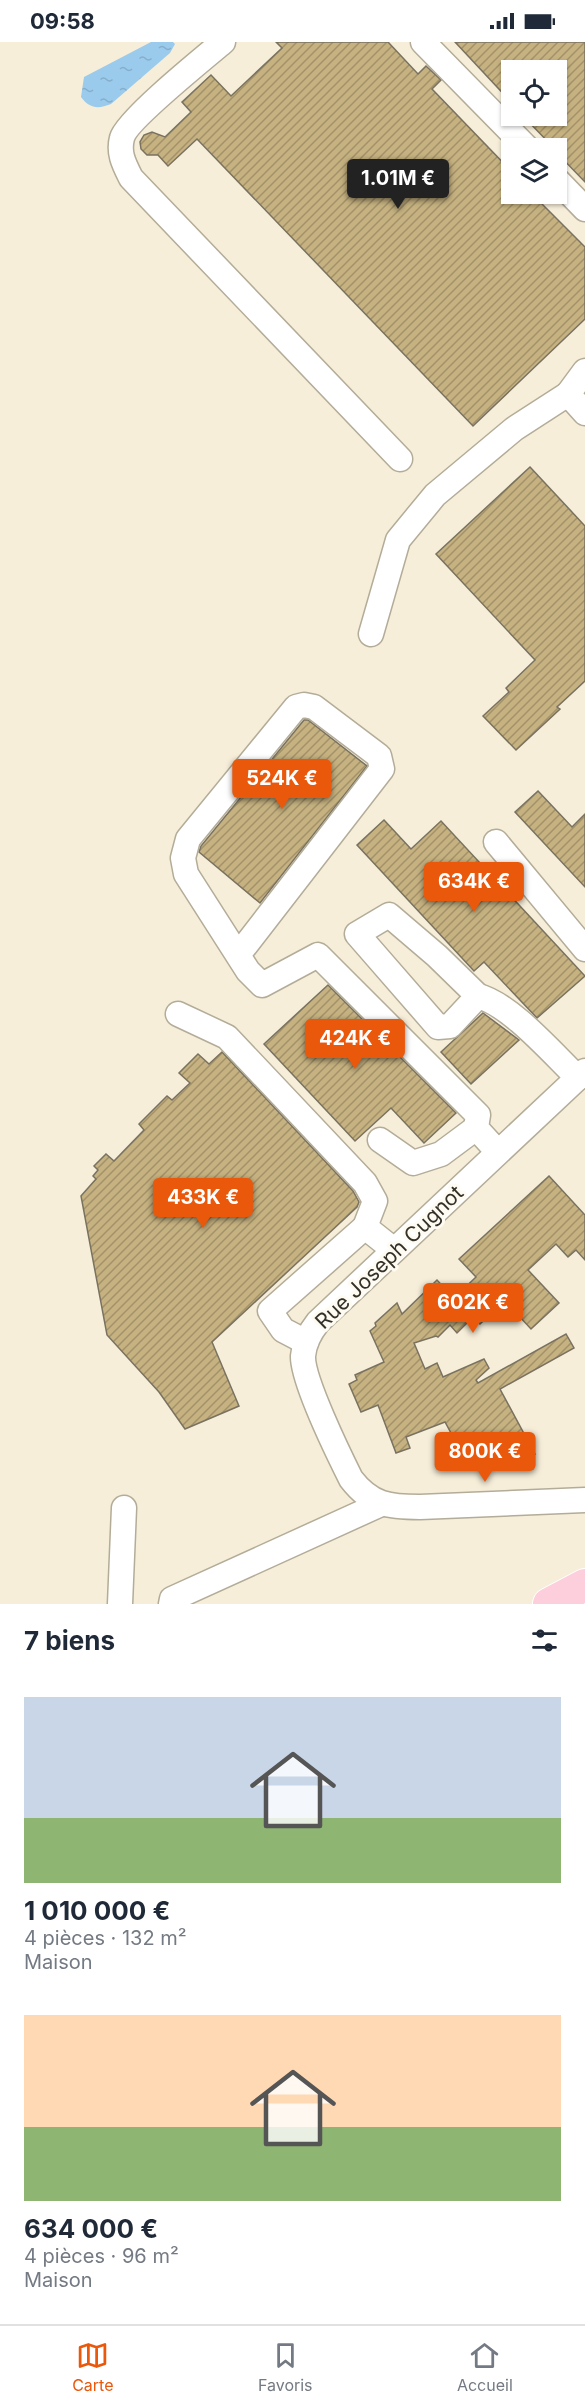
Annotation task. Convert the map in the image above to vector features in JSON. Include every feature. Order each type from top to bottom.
[{"type":"main road","points":[[549,1604],[585,1585]]},
{"type":"street","points":[[223,42],[139,115],[122,136],[120,155],[131,177],[400,459]]},
{"type":"street","points":[[423,42],[517,138]]},
{"type":"street","points":[[567,190],[585,209]]},
{"type":"street","points":[[371,634],[398,540],[435,495],[514,429],[568,394],[585,371]]},
{"type":"street","points":[[568,394],[585,413]]},
{"type":"street","points":[[238,955],[382,769],[379,756],[314,707],[303,705],[296,707],[185,845],[183,858],[186,874],[248,971],[262,985],[318,955],[478,1115],[476,1128],[441,1154],[413,1163],[380,1140]]},
{"type":"street","points":[[496,842],[585,949]]},
{"type":"street","points":[[478,996],[450,1026],[438,1027],[357,934],[389,915],[478,996],[491,999],[512,1015],[581,1075]]},
{"type":"street","points":[[178,1014],[227,1037],[365,1183],[375,1202],[365,1227],[270,1311],[282,1330],[306,1342]]},
{"type":"street","name":"Rue Joseph Cugnot","points":[[381,1504],[359,1490],[341,1459],[307,1378],[303,1356],[306,1342],[318,1322],[581,1075]]},
{"type":"street","points":[[476,1128],[498,1152]]},
{"type":"street","points":[[365,1227],[394,1250]]},
{"type":"street","points":[[171,1604],[172,1599],[381,1504],[412,1507],[585,1500]]},
{"type":"street","points":[[120,1604],[124,1508]]},
{"type":"water","points":[[151,42],[173,42],[175,44],[170,53],[111,104],[94,107],[81,97],[84,77]]},
{"type":"building","points":[[276,42],[388,42],[418,74],[426,66],[441,80],[432,89],[501,161],[501,204],[542,204],[585,247],[585,319],[473,426],[197,139],[168,166],[158,155],[147,155],[141,149],[140,142],[144,135],[152,132],[165,137],[191,112],[182,102],[211,75],[231,96],[282,48]]},
{"type":"building","points":[[455,42],[585,42],[585,182],[567,163],[567,138],[544,138],[533,126],[567,126],[567,60],[501,60],[501,91]]},
{"type":"building","points":[[530,467],[585,526],[585,681],[557,707],[560,709],[516,750],[483,716],[509,692],[506,688],[535,660],[436,554]]},
{"type":"building","points":[[304,720],[308,720],[367,766],[260,903],[199,852],[201,846]]},
{"type":"building","points":[[538,791],[572,827],[585,814],[585,887],[515,812]]},
{"type":"building","points":[[384,820],[411,849],[441,821],[585,976],[537,1018],[484,962],[474,971],[357,845]]},
{"type":"building","points":[[328,985],[456,1113],[424,1143],[391,1108],[355,1141],[264,1044]]},
{"type":"building","points":[[483,1013],[519,1040],[471,1084],[441,1052]]},
{"type":"building","points":[[222,1052],[353,1191],[359,1202],[357,1207],[212,1342],[239,1406],[185,1429],[159,1392],[107,1335],[81,1196],[96,1179],[93,1176],[98,1170],[94,1166],[106,1154],[114,1161],[144,1130],[139,1124],[167,1096],[172,1100],[190,1083],[179,1073],[198,1054],[209,1064]]},
{"type":"building","points":[[549,1176],[585,1215],[585,1260],[576,1250],[568,1257],[556,1244],[528,1270],[559,1303],[531,1329],[505,1301],[480,1324],[473,1317],[457,1333],[450,1325],[438,1337],[414,1343],[425,1369],[437,1363],[443,1377],[484,1359],[489,1368],[476,1380],[478,1383],[566,1334],[574,1348],[500,1389],[535,1454],[464,1457],[445,1422],[406,1437],[410,1448],[396,1453],[378,1405],[361,1412],[349,1384],[357,1380],[355,1375],[384,1362],[370,1331],[376,1326],[375,1323],[397,1303],[402,1314],[437,1280],[454,1298],[476,1277],[459,1259]]}]
